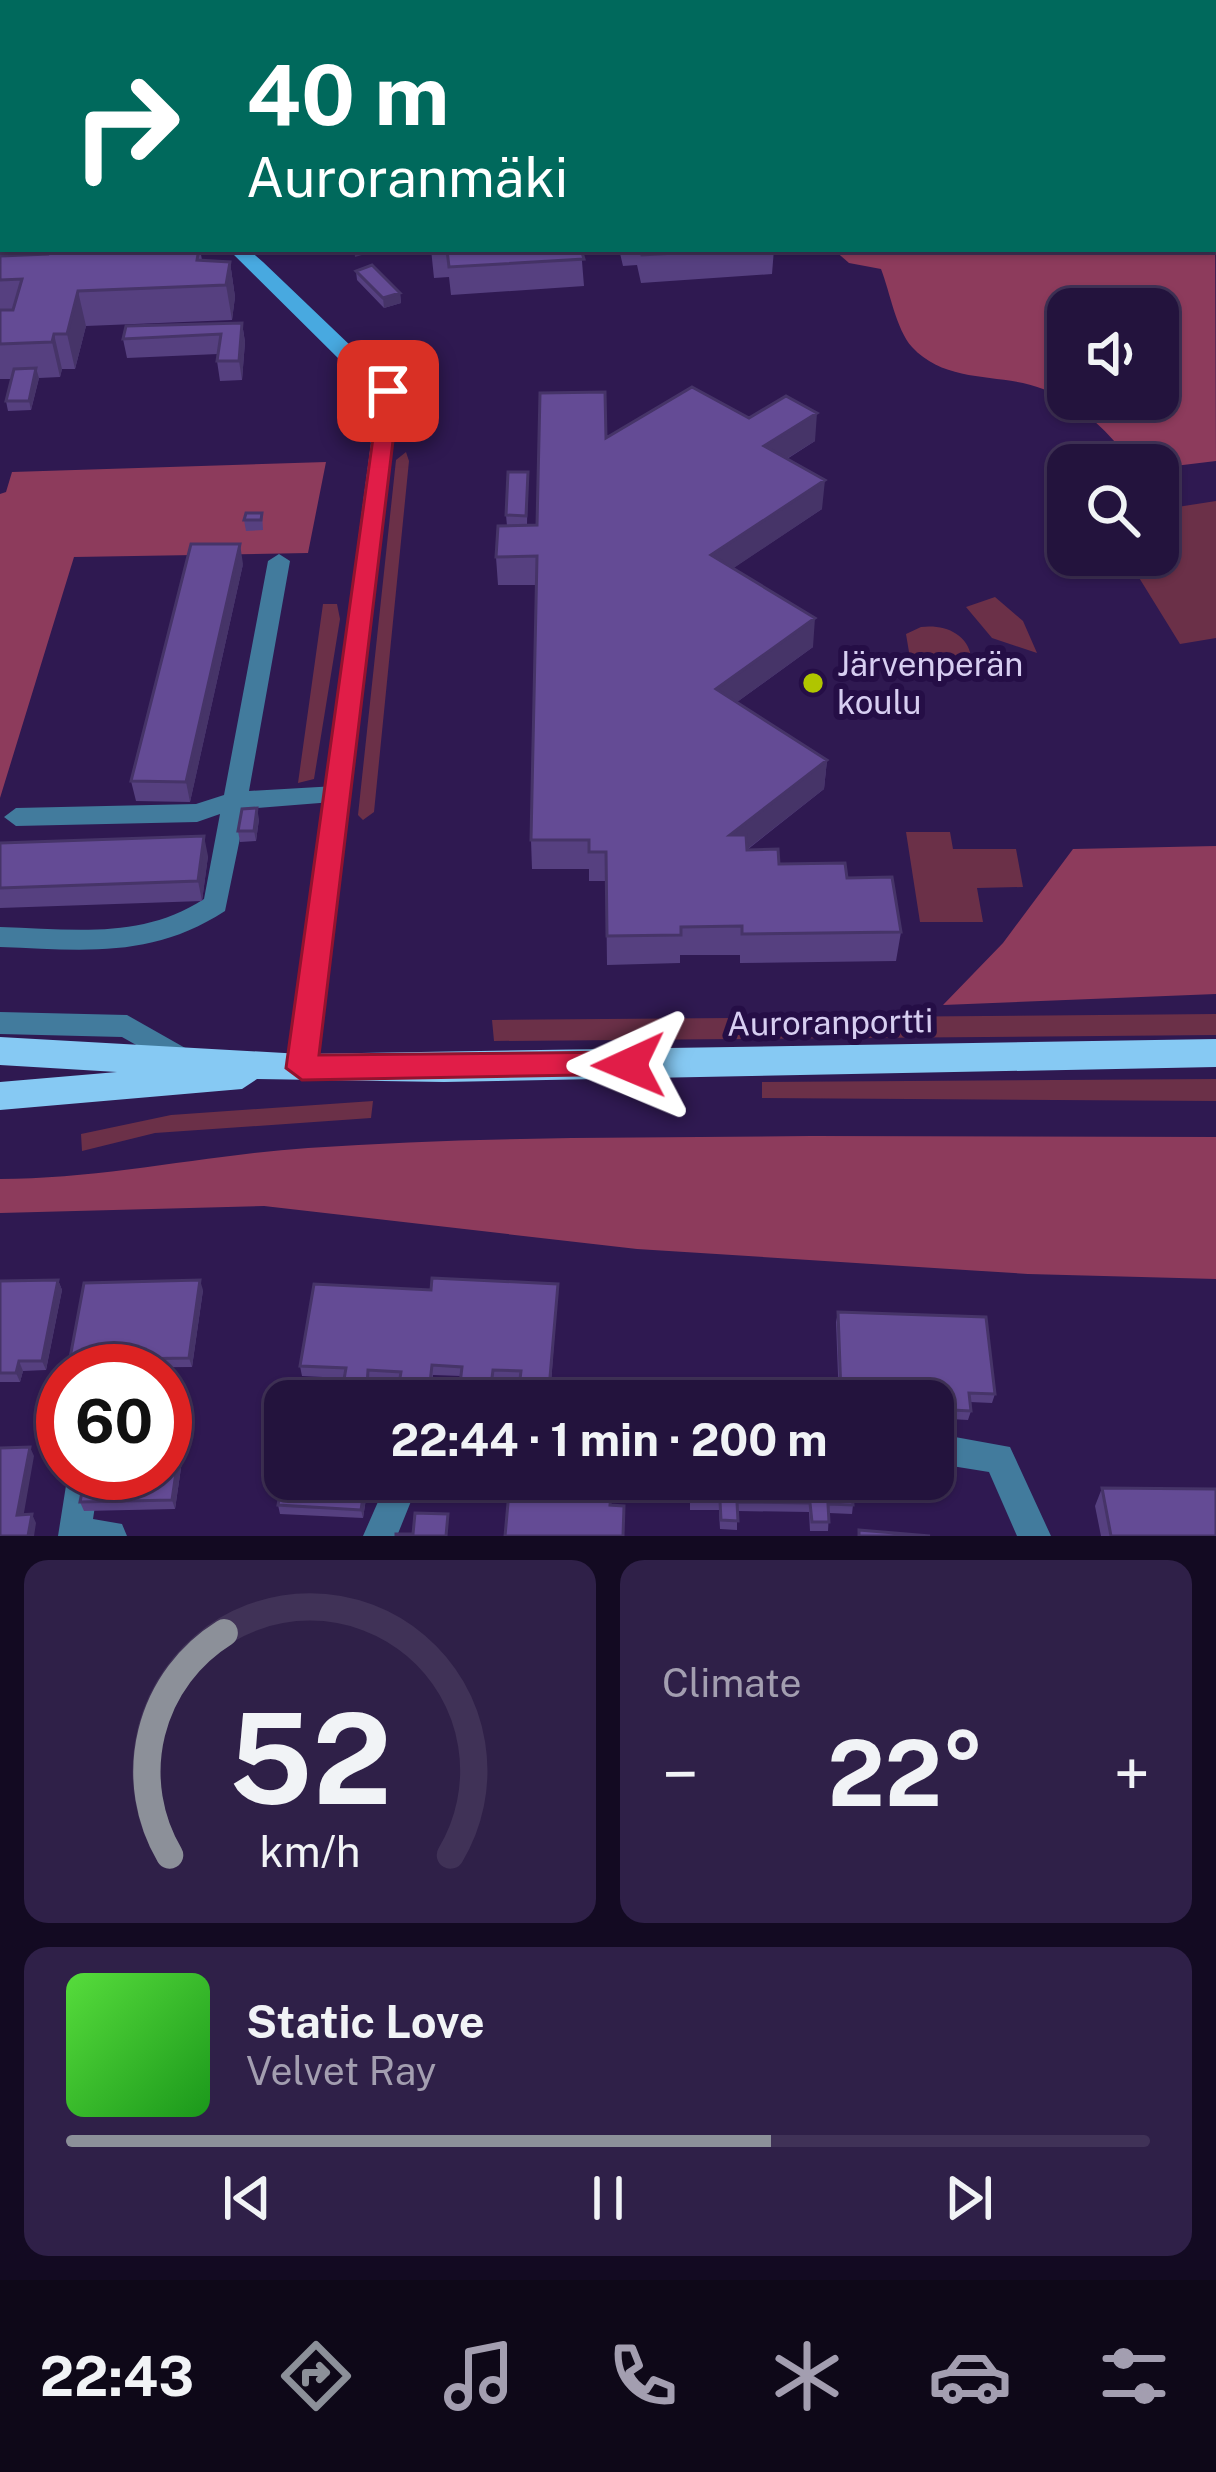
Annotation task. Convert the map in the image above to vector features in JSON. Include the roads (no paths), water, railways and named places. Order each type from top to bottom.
[{"type":"main road","points":[[241,252],[280,283],[347,352],[357,369],[388,391],[302,1068]]},
{"type":"main road","points":[[357,369],[353,398],[379,440]]},
{"type":"main road","name":"Auroranportti","points":[[0,1052],[177,1057],[302,1068],[1216,1053]]},
{"type":"main road","name":"Auroranportti","points":[[0,1096],[140,1088],[302,1068]]},
{"type":"lane","points":[[0,937],[150,939],[187,926],[216,904],[279,561]]},
{"type":"lane","points":[[16,817],[196,813],[233,801],[337,795]]},
{"type":"lane","points":[[0,1023],[127,1026],[177,1057]]},
{"type":"lane","points":[[954,1451],[999,1458],[1034,1536]]},
{"type":"lane","points":[[80,1500],[74,1534],[110,1536]]},
{"type":"lane","points":[[380,1536],[395,1500]]},
{"type":"place","name":"Järvenperän koulu","points":[[813,683]]}]
